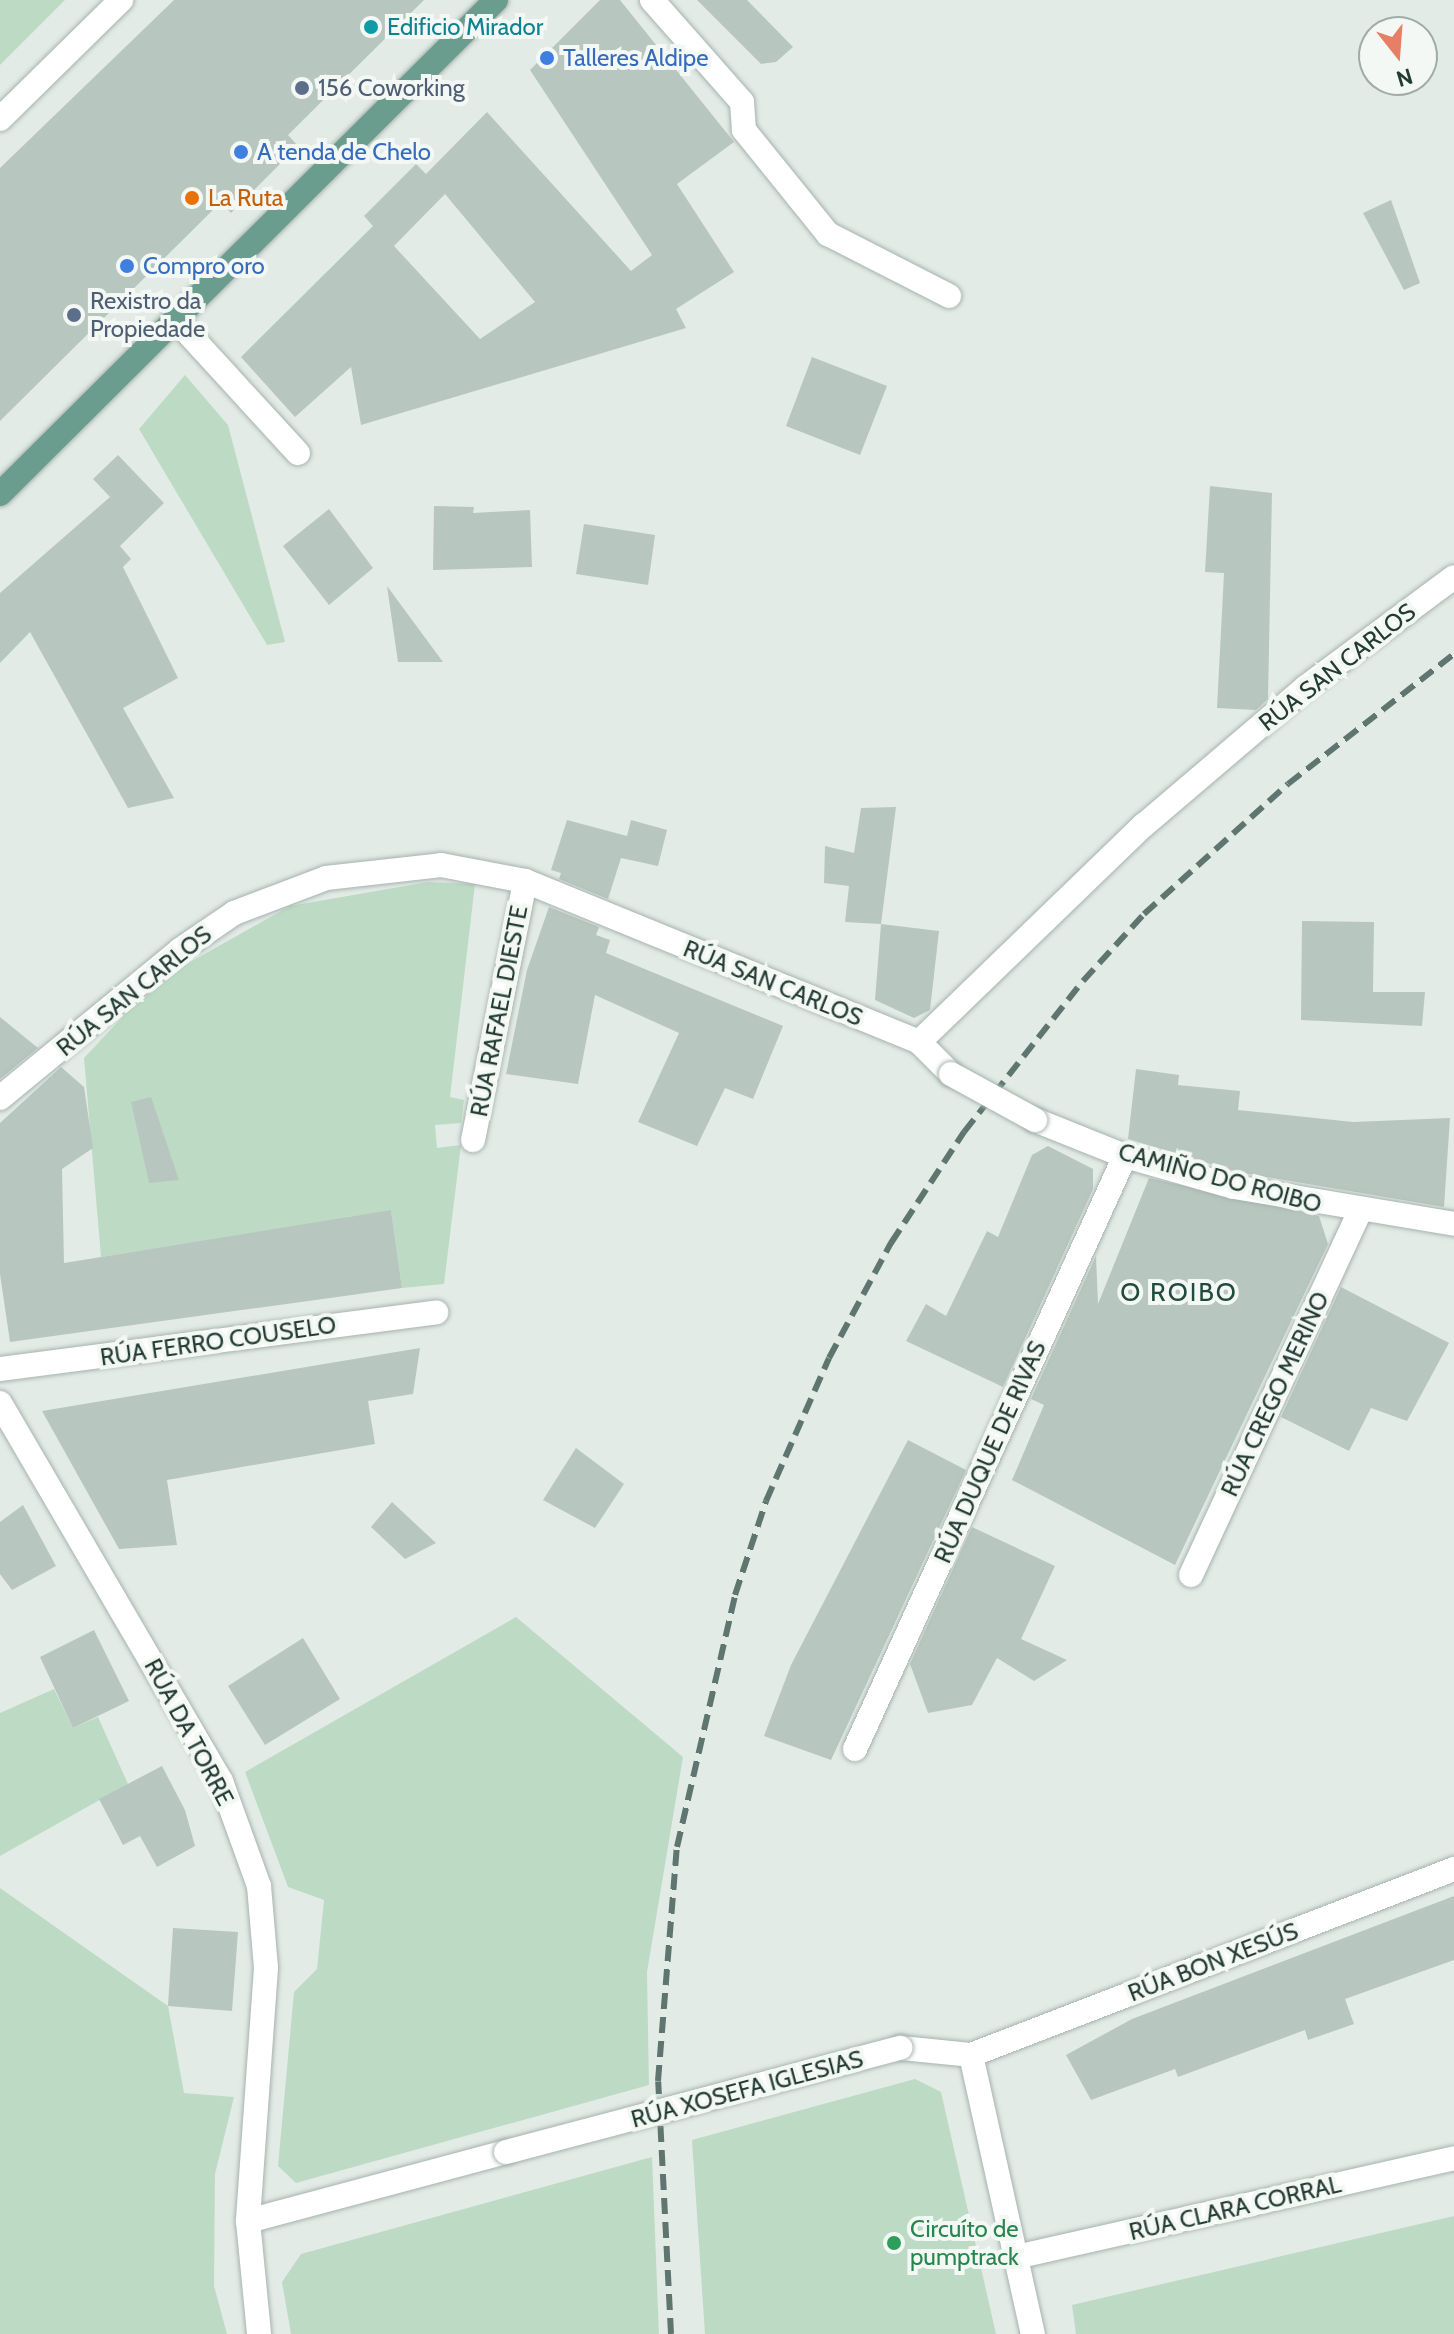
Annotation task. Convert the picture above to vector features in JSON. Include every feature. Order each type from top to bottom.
[{"type":"main road","points":[[0,494],[496,0]]},
{"type":"street","points":[[0,119],[121,0]]},
{"type":"street","points":[[652,0],[742,102],[744,130],[828,234],[949,296]]},
{"type":"street","points":[[175,319],[298,453]]},
{"type":"street","name":"RÚA SAN CARLOS","points":[[0,1098],[206,930],[277,894],[326,878],[403,866],[478,869],[525,881],[919,1042],[1144,825],[1306,687],[1454,577]]},
{"type":"street","name":"RÚA RAFAEL DIESTE","points":[[473,1140],[525,881]]},
{"type":"street","name":"CAMIÑO DO ROIBO","points":[[919,1042],[951,1074],[1035,1120],[1125,1156],[1359,1213],[1454,1224]]},
{"type":"street","name":"RÚA DUQUE DE RIVAS","points":[[855,1749],[1125,1156]]},
{"type":"street","name":"RÚA CREGO MERINO","points":[[1191,1575],[1359,1213]]},
{"type":"street","name":"RÚA FERRO COUSELO","points":[[0,1369],[436,1312]]},
{"type":"street","name":"RÚA DA TORRE","points":[[0,1403],[221,1781],[259,1886],[266,1968],[248,2221],[259,2334]]},
{"type":"street","name":"RÚA BON XESÚS","points":[[971,2055],[1454,1869]]},
{"type":"street","name":"RÚA XOSEFA IGLESIAS","points":[[248,2221],[901,2048],[971,2055]]},
{"type":"street","points":[[971,2055],[1033,2334]]},
{"type":"street","name":"RÚA CLARA CORRAL","points":[[1016,2257],[1454,2158]]},
{"type":"green space","points":[[0,0],[65,0],[0,65]]},
{"type":"green space","points":[[185,375],[228,425],[285,642],[267,645],[139,429]]},
{"type":"green space","points":[[428,882],[475,884],[450,1097],[464,1100],[461,1123],[435,1125],[437,1148],[461,1145],[444,1284],[402,1288],[391,1211],[347,1217],[358,1294],[312,1300],[302,1226],[101,1257],[84,1058],[128,1011],[185,965],[290,906]]},
{"type":"green space","points":[[516,1617],[683,1757],[647,1972],[649,2085],[296,2183],[278,2166],[294,1992],[317,1969],[324,1900],[288,1887],[245,1772]]},
{"type":"green space","points":[[54,1689],[73,1728],[98,1717],[128,1784],[0,1856],[0,1713]]},
{"type":"green space","points":[[0,1888],[168,2006],[184,2093],[234,2097],[215,2174],[214,2286],[227,2334],[0,2334]]},
{"type":"green space","points":[[915,2079],[941,2092],[996,2334],[705,2334],[692,2140]]},
{"type":"green space","points":[[652,2157],[659,2334],[291,2334],[282,2282],[301,2254]]},
{"type":"green space","points":[[1454,2216],[1454,2334],[1076,2334],[1072,2305]]},
{"type":"building","points":[[174,0],[424,0],[288,135],[298,146],[231,213],[221,202],[0,421],[0,168]]},
{"type":"building","points":[[600,0],[620,0],[734,142],[677,184],[734,272],[676,309],[686,328],[361,425],[351,367],[295,417],[241,357],[373,226],[364,216],[416,164],[426,174],[487,112],[631,271],[652,255],[530,70]],"holes":[[[445,194],[535,302],[480,339],[394,246]]]},
{"type":"building","points":[[697,0],[747,0],[793,47],[776,62],[761,64]]},
{"type":"building","points":[[1391,200],[1420,283],[1404,290],[1363,213]]},
{"type":"building","points":[[812,357],[887,386],[860,455],[786,426]]},
{"type":"building","points":[[118,455],[164,503],[120,546],[131,559],[123,567],[178,678],[123,708],[174,798],[128,808],[30,632],[0,663],[0,593],[110,497],[93,479]]},
{"type":"building","points":[[1210,486],[1272,493],[1268,699],[1256,710],[1217,708],[1224,573],[1205,572]]},
{"type":"building","points":[[434,506],[474,507],[473,513],[530,510],[532,567],[433,570]]},
{"type":"building","points":[[329,509],[373,568],[329,605],[283,546]]},
{"type":"building","points":[[584,524],[655,535],[648,585],[576,574]]},
{"type":"building","points":[[387,586],[443,662],[398,662]]},
{"type":"building","points":[[896,807],[881,924],[845,922],[849,886],[824,883],[825,846],[854,853],[861,808]]},
{"type":"building","points":[[567,820],[627,836],[631,820],[667,830],[658,866],[621,858],[608,899],[559,879],[561,873],[551,870]]},
{"type":"building","points":[[549,907],[599,927],[596,935],[610,940],[606,953],[783,1026],[753,1099],[725,1088],[697,1146],[638,1122],[679,1033],[595,995],[578,1084],[506,1074],[527,970]]},
{"type":"building","points":[[1302,921],[1374,922],[1373,992],[1425,992],[1422,1026],[1301,1020]]},
{"type":"building","points":[[881,924],[939,931],[930,1010],[914,1018],[875,1000]]},
{"type":"building","points":[[0,1017],[38,1048],[0,1079]]},
{"type":"building","points":[[61,1067],[84,1087],[93,1148],[62,1169],[64,1263],[391,1210],[402,1288],[10,1342],[0,1274],[0,1123]]},
{"type":"building","points":[[1136,1069],[1179,1075],[1178,1085],[1240,1091],[1238,1110],[1353,1122],[1450,1118],[1444,1207],[1237,1172],[1128,1139]]},
{"type":"building","points":[[151,1097],[179,1180],[149,1183],[131,1102]]},
{"type":"building","points":[[1048,1146],[1093,1169],[1093,1189],[1003,1387],[906,1341],[926,1304],[946,1316],[987,1231],[998,1237],[1032,1155]]},
{"type":"building","points":[[1149,1178],[1319,1216],[1328,1244],[1175,1565],[1012,1480],[1044,1405],[1031,1399],[1096,1256],[1098,1304]]},
{"type":"building","points":[[1341,1287],[1449,1343],[1407,1421],[1371,1408],[1349,1451],[1281,1417]]},
{"type":"building","points":[[420,1348],[413,1394],[368,1401],[375,1444],[167,1480],[177,1545],[119,1549],[42,1411]]},
{"type":"building","points":[[908,1440],[966,1470],[831,1760],[764,1736],[791,1665]]},
{"type":"building","points":[[576,1448],[624,1484],[595,1528],[543,1500]]},
{"type":"building","points":[[392,1502],[436,1543],[405,1559],[371,1527]]},
{"type":"building","points":[[23,1505],[56,1566],[12,1590],[0,1574],[0,1522]]},
{"type":"building","points":[[972,1527],[1055,1566],[1021,1639],[1067,1660],[1034,1681],[997,1658],[972,1705],[928,1713],[910,1664]]},
{"type":"building","points":[[94,1630],[129,1701],[73,1728],[40,1657]]},
{"type":"building","points":[[303,1638],[340,1699],[265,1745],[228,1686]]},
{"type":"building","points":[[162,1766],[185,1810],[195,1846],[157,1867],[140,1836],[123,1845],[99,1799]]},
{"type":"building","points":[[1454,1896],[1454,1960],[1345,1999],[1354,2024],[1308,2040],[1305,2030],[1178,2077],[1175,2069],[1091,2100],[1066,2055],[1132,2019]]},
{"type":"building","points":[[173,1928],[238,1932],[232,2011],[168,2006]]},
{"type":"railway","points":[[671,2334],[658,2081],[677,1847],[735,1595],[766,1501],[829,1358],[891,1243],[964,1132],[1083,981],[1144,914],[1288,784],[1454,654]]},
{"type":"place","name":"Edificio Mirador","points":[[371,27]]},
{"type":"place","name":"Talleres Aldipe","points":[[547,58]]},
{"type":"place","name":"156 Coworking","points":[[302,88]]},
{"type":"place","name":"A tenda de Chelo","points":[[241,152]]},
{"type":"place","name":"La Ruta","points":[[192,198]]},
{"type":"place","name":"Compro oro","points":[[127,266]]},
{"type":"place","name":"Rexistro da Propiedade","points":[[74,315]]},
{"type":"place","name":"Circuíto de pumptrack","points":[[894,2243]]},
{"type":"district","name":"O ROIBO","points":[[1179,1293]]}]
